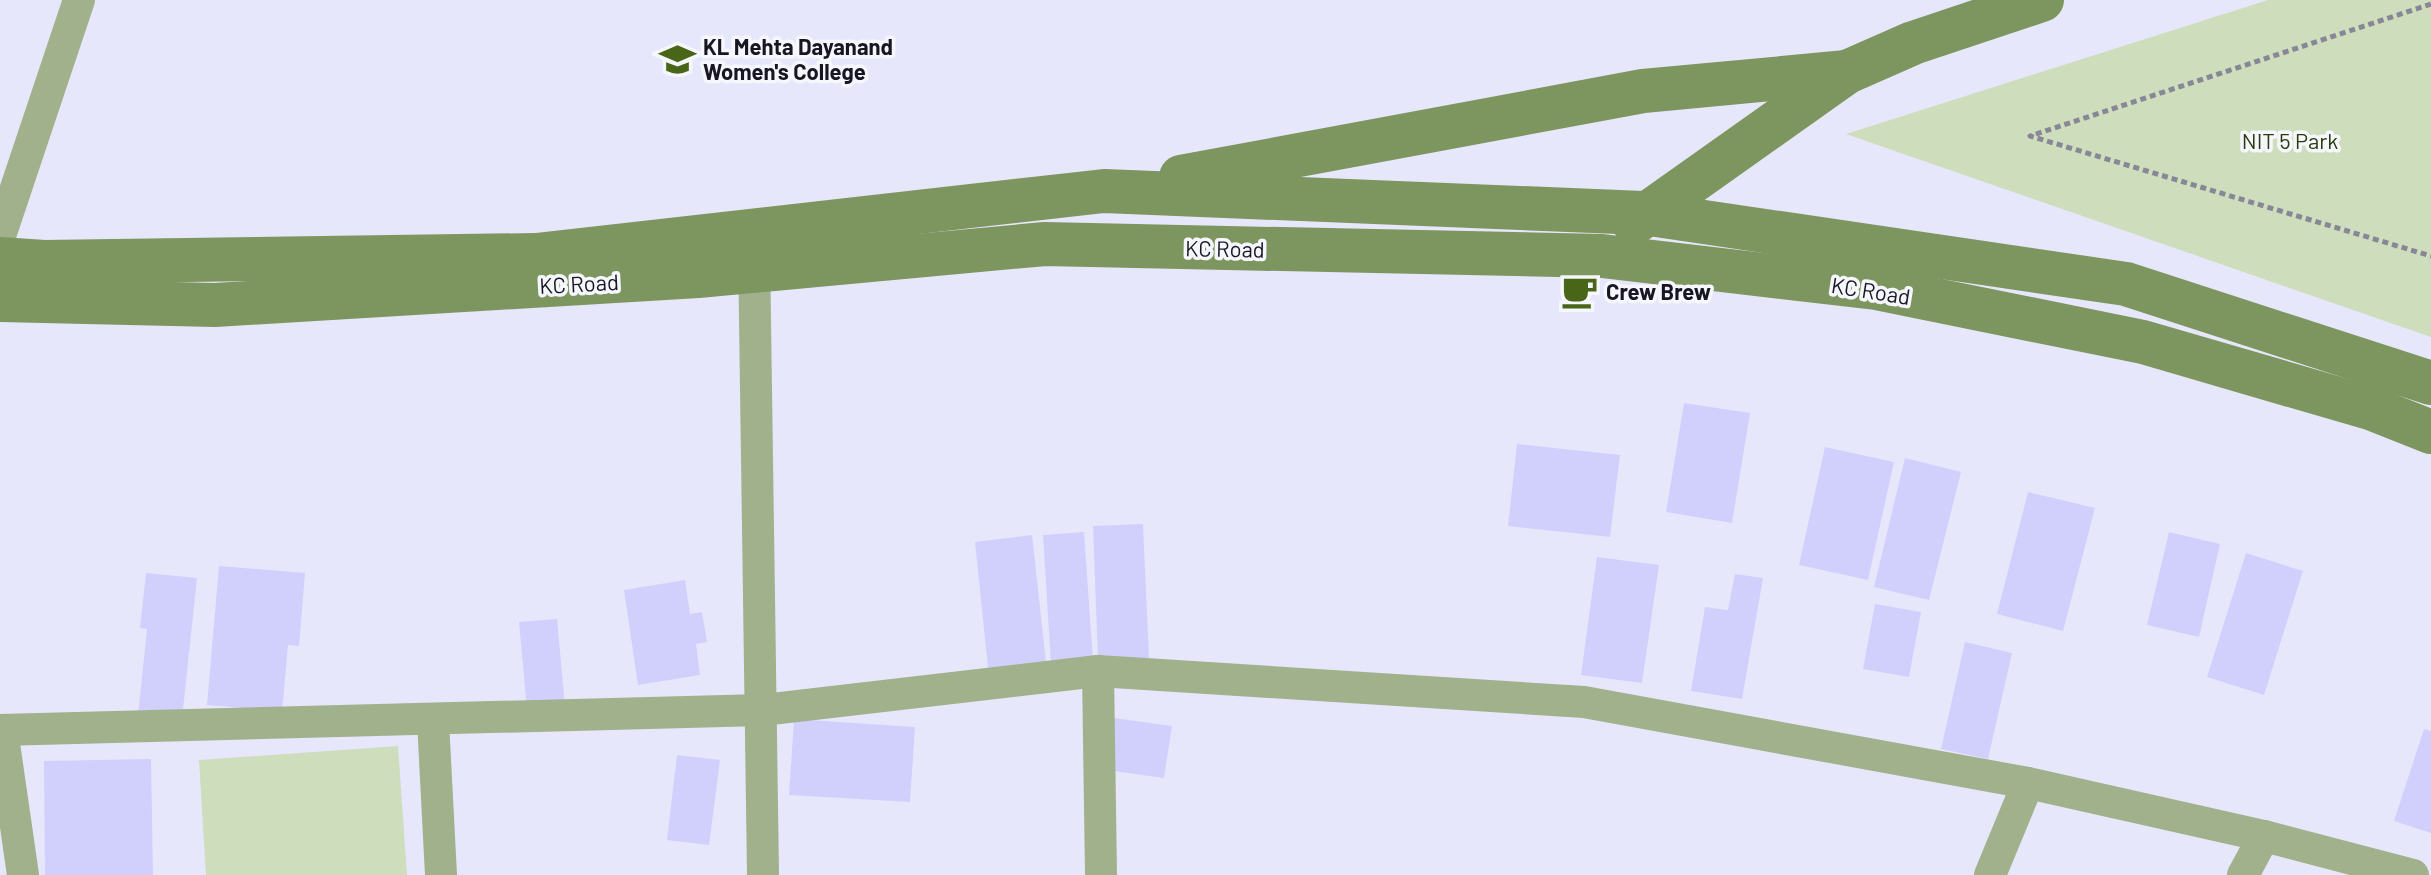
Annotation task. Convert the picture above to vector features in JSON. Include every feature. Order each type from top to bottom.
[{"type":"street","points":[[0,236],[79,0]]},
{"type":"street","points":[[1602,256],[1643,213],[1847,72],[1913,43],[2025,3]]},
{"type":"street","points":[[0,259],[44,262],[754,250],[1104,191],[1643,91],[1847,72]]},
{"type":"street","points":[[1104,191],[1643,213],[1780,231],[2126,284],[2431,383]]},
{"type":"street","name":"KC Road","points":[[0,300],[215,305],[754,250],[1045,244],[1602,256],[1876,288],[2143,342],[2373,409],[2431,432]]},
{"type":"street","points":[[754,250],[763,875]]},
{"type":"street","points":[[1098,671],[1101,875]]},
{"type":"street","points":[[23,875],[1,730],[762,710],[1098,671],[1584,702],[2028,783],[2264,836],[2413,875]]},
{"type":"street","points":[[433,721],[441,875]]},
{"type":"street","points":[[1990,875],[2028,783]]},
{"type":"street","points":[[2243,875],[2264,836]]},
{"type":"path","points":[[2431,4],[2030,136],[2431,256]]},
{"type":"green space","name":"NIT 5 Park","points":[[2268,0],[2431,0],[2431,337],[1846,134]]},
{"type":"green space","points":[[398,746],[407,875],[206,875],[199,760]]},
{"type":"building","points":[[1684,403],[1750,413],[1732,523],[1666,512]]},
{"type":"building","points":[[1517,444],[1620,455],[1610,537],[1508,526]]},
{"type":"building","points":[[1825,447],[1894,462],[1868,580],[1799,565]]},
{"type":"building","points":[[1905,458],[1961,472],[1929,600],[1874,587]]},
{"type":"building","points":[[2028,492],[2095,508],[2063,631],[1997,614]]},
{"type":"building","points":[[1143,524],[1149,658],[1098,660],[1093,526]]},
{"type":"building","points":[[1084,532],[1093,660],[1051,664],[1043,535]]},
{"type":"building","points":[[2169,532],[2220,544],[2199,637],[2147,625]]},
{"type":"building","points":[[1032,535],[1046,662],[988,668],[975,542]]},
{"type":"building","points":[[2246,553],[2303,571],[2264,695],[2207,677]]},
{"type":"building","points":[[1597,557],[1659,565],[1642,683],[1581,675]]},
{"type":"building","points":[[219,566],[305,573],[299,646],[288,645],[282,711],[207,705]]},
{"type":"building","points":[[146,573],[197,578],[182,719],[138,715],[147,629],[140,628]]},
{"type":"building","points":[[1735,574],[1763,578],[1742,699],[1691,691],[1705,607],[1728,610]]},
{"type":"building","points":[[685,580],[690,614],[702,612],[707,642],[696,644],[700,675],[638,685],[624,590]]},
{"type":"building","points":[[1875,604],[1921,612],[1909,677],[1863,669]]},
{"type":"building","points":[[557,619],[565,706],[527,710],[519,622]]},
{"type":"building","points":[[1965,642],[2012,653],[1988,759],[1941,749]]},
{"type":"building","points":[[1114,718],[1172,726],[1164,778],[1106,770]]},
{"type":"building","points":[[794,719],[915,727],[910,802],[789,795]]},
{"type":"building","points":[[2424,729],[2431,731],[2431,833],[2394,821]]},
{"type":"building","points":[[677,755],[720,760],[709,845],[667,840]]},
{"type":"building","points":[[151,759],[153,875],[45,875],[44,761]]},
{"type":"place","name":"KL Mehta Dayanand Women's College","points":[[677,59]]},
{"type":"place","name":"Crew Brew","points":[[1580,291]]}]
